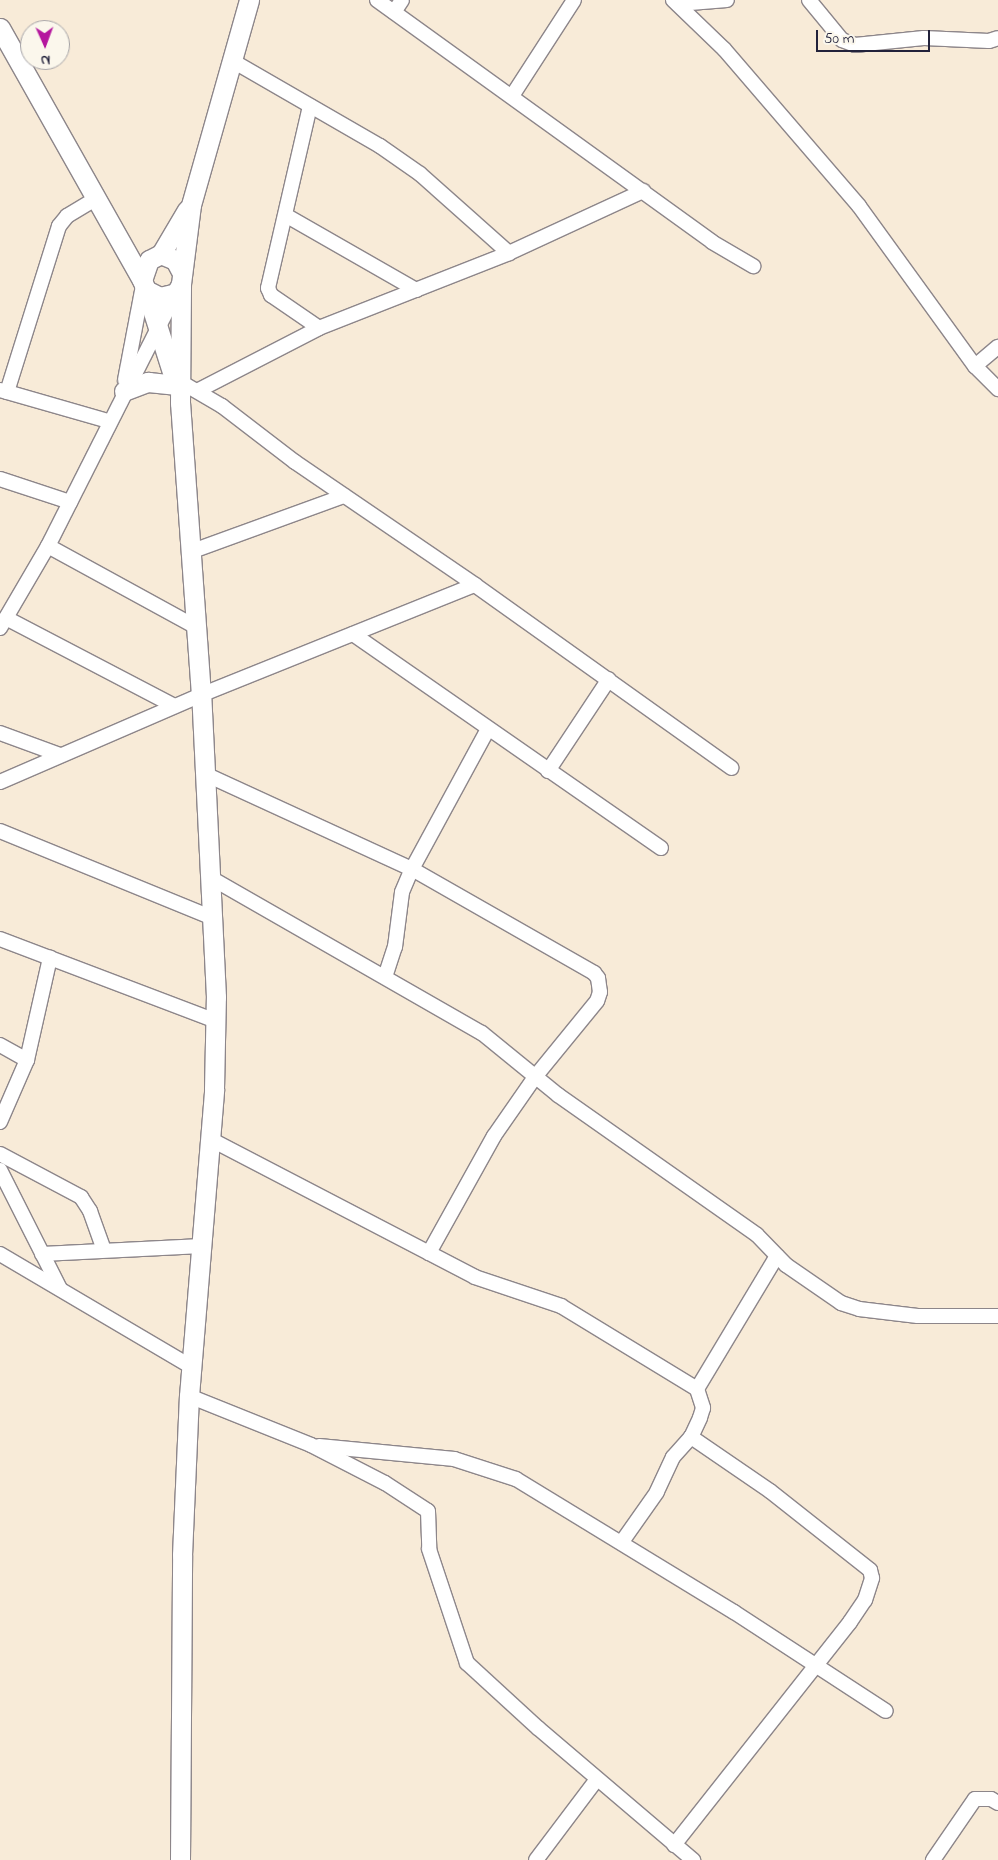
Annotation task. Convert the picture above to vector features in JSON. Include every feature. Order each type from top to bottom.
[{"type":"street","points":[[180,1860],[182,1555],[189,1396],[210,1138],[216,1021],[213,918],[201,695],[177,387],[180,283],[191,205],[249,0]]},
{"type":"street","points":[[377,0],[398,6],[512,96],[712,242],[753,266]]},
{"type":"street","points":[[512,96],[574,0]]},
{"type":"street","points":[[676,2],[727,0]]},
{"type":"street","points":[[809,0],[842,40],[854,45],[924,38],[988,41],[998,38]]},
{"type":"street","points":[[676,2],[724,49],[859,206],[892,246],[905,272],[976,366],[998,389]]},
{"type":"street","points":[[0,28],[144,285],[160,328],[177,387]]},
{"type":"street","points":[[231,60],[380,146],[420,174],[510,254]]},
{"type":"street","points":[[310,106],[269,292],[319,328]]},
{"type":"street","points":[[197,391],[319,328],[510,254],[643,191]]},
{"type":"street","points":[[95,199],[67,216],[59,226],[3,391],[108,421]]},
{"type":"street","points":[[122,395],[144,285],[143,269],[157,255],[191,205]]},
{"type":"street","points":[[287,216],[416,290]]},
{"type":"street","points":[[112,228],[157,255],[175,260],[180,283],[160,328],[108,421],[48,546],[3,623],[174,706]]},
{"type":"street","points":[[144,285],[160,297],[180,283]]},
{"type":"street","points":[[976,366],[998,347]]},
{"type":"street","points":[[122,395],[148,382],[197,391],[344,496],[609,679],[732,768]]},
{"type":"street","points":[[0,479],[70,502]]},
{"type":"street","points":[[190,552],[344,496]]},
{"type":"street","points":[[48,546],[196,628]]},
{"type":"street","points":[[0,782],[174,706],[475,585]]},
{"type":"street","points":[[353,634],[488,730],[661,848]]},
{"type":"street","points":[[548,771],[609,679]]},
{"type":"street","points":[[385,977],[395,947],[402,892],[412,869],[488,730]]},
{"type":"street","points":[[0,733],[60,756]]},
{"type":"street","points":[[205,774],[412,869],[594,973],[598,978],[600,992],[596,1001],[535,1077],[494,1136],[429,1253]]},
{"type":"street","points":[[0,831],[213,918]]},
{"type":"street","points":[[211,878],[482,1033],[535,1077],[757,1235],[777,1256],[848,1306],[918,1316],[998,1316]]},
{"type":"street","points":[[0,939],[216,1021]]},
{"type":"street","points":[[0,1122],[27,1060],[50,958]]},
{"type":"street","points":[[0,1045],[27,1060]]},
{"type":"street","points":[[210,1138],[475,1277],[561,1306],[697,1389],[703,1408],[691,1437],[673,1457],[657,1492],[621,1543]]},
{"type":"street","points":[[0,1154],[81,1198],[90,1211],[104,1250]]},
{"type":"street","points":[[0,1170],[60,1289]]},
{"type":"street","points":[[42,1254],[202,1246]]},
{"type":"street","points":[[0,1254],[192,1367]]},
{"type":"street","points":[[697,1389],[777,1256]]},
{"type":"street","points":[[189,1396],[311,1445],[385,1483],[428,1511],[429,1549],[467,1662],[597,1779],[692,1860]]},
{"type":"street","points":[[674,1845],[817,1666],[865,1600],[871,1585],[870,1570],[770,1491],[691,1437]]},
{"type":"street","points":[[311,1445],[454,1458],[484,1466],[516,1479],[817,1666],[886,1712]]},
{"type":"street","points":[[536,1860],[597,1779]]},
{"type":"street","points":[[933,1860],[975,1799],[991,1799],[998,1803]]}]
